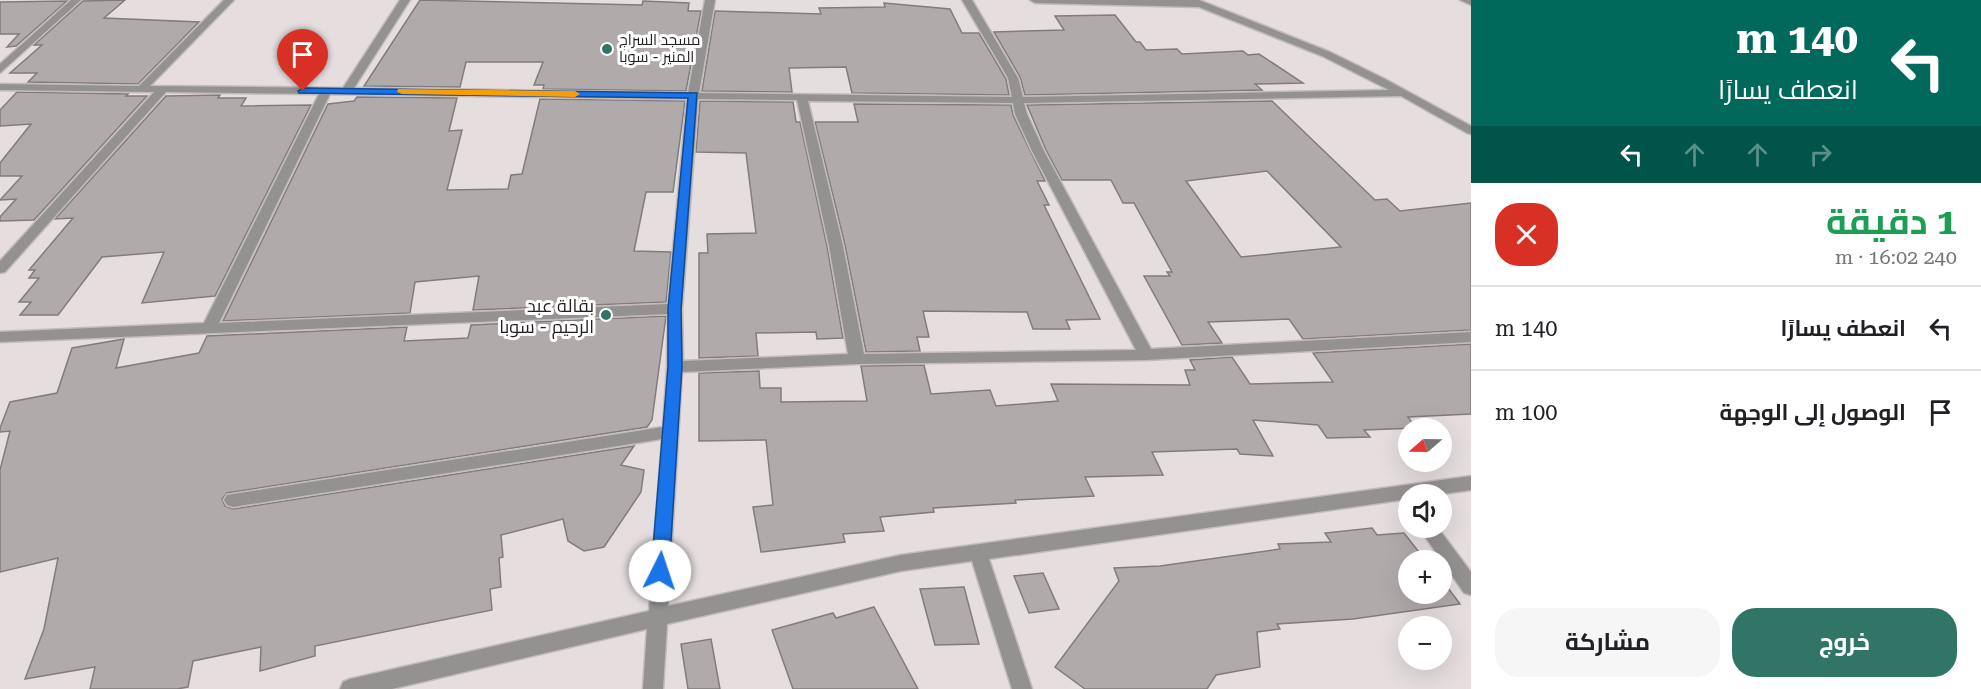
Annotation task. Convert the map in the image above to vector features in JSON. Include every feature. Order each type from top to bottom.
[{"type":"street","points":[[0,70],[76,0]]},
{"type":"street","points":[[143,87],[229,0]]},
{"type":"street","points":[[347,91],[405,0]]},
{"type":"street","points":[[653,689],[675,367],[675,309],[693,95],[710,0]]},
{"type":"street","points":[[967,0],[1013,78],[1017,100],[1038,152],[1146,355]]},
{"type":"street","points":[[1035,0],[1195,2],[1317,50],[1403,93],[1471,131]]},
{"type":"street","points":[[1465,0],[1471,2]]},
{"type":"street","points":[[0,87],[143,87],[1017,100],[1403,93]]},
{"type":"street","points":[[0,269],[164,88]]},
{"type":"street","points":[[210,328],[326,91]]},
{"type":"street","points":[[801,96],[836,246],[856,360]]},
{"type":"street","points":[[0,337],[675,309]]},
{"type":"street","points":[[675,367],[856,360],[1146,355],[1471,337]]},
{"type":"street","points":[[233,500],[669,432]]},
{"type":"street","points":[[1452,487],[1471,483]]},
{"type":"street","points":[[350,689],[842,575],[978,552],[1398,497]]},
{"type":"street","points":[[1435,538],[1471,587]]},
{"type":"street","points":[[978,552],[1022,689]]},
{"type":"building","points":[[125,0],[104,18],[199,22],[138,84],[28,82],[37,73],[10,73],[42,45],[34,45],[83,1]]},
{"type":"building","points":[[420,0],[642,5],[643,1],[689,3],[688,11],[701,11],[686,91],[543,89],[544,85],[534,85],[543,62],[466,62],[460,87],[364,86]]},
{"type":"building","points":[[67,1],[16,46],[7,47],[19,34],[0,34],[0,2]]},
{"type":"building","points":[[884,3],[950,9],[962,33],[979,33],[1006,79],[1009,95],[852,93],[846,67],[789,68],[792,92],[702,91],[715,11],[821,14],[819,8],[885,7]]},
{"type":"building","points":[[1115,15],[1136,42],[1140,42],[1146,50],[1177,49],[1182,54],[1243,51],[1248,55],[1259,54],[1303,83],[1255,84],[1262,90],[1025,95],[1020,77],[994,32],[1064,30],[1055,16]]},
{"type":"building","points":[[17,92],[147,96],[34,220],[0,221],[0,217],[16,199],[0,200],[22,176],[0,176],[0,163],[31,124],[0,126],[0,110]]},
{"type":"building","points":[[220,95],[218,98],[246,98],[241,106],[311,105],[215,296],[142,303],[164,252],[102,257],[58,315],[20,315],[31,302],[19,302],[39,278],[29,278],[35,270],[29,270],[73,218],[55,219],[166,96]]},
{"type":"building","points":[[357,97],[457,98],[449,131],[462,130],[447,190],[508,189],[511,175],[522,174],[540,99],[685,101],[673,192],[646,192],[634,251],[671,252],[666,302],[473,310],[479,276],[415,282],[410,313],[223,321],[328,104],[354,101]]},
{"type":"building","points":[[700,101],[793,102],[796,122],[800,122],[827,246],[843,338],[817,339],[816,332],[756,333],[758,356],[699,358],[699,253],[708,253],[707,234],[756,233],[746,153],[696,152]]},
{"type":"building","points":[[1272,101],[1375,200],[1387,199],[1400,211],[1471,203],[1471,330],[1303,339],[1289,319],[1208,322],[1222,343],[1182,345],[1144,276],[1170,276],[1167,272],[1172,272],[1134,203],[1123,203],[1111,180],[1062,180],[1046,150],[1027,105]],"holes":[[[1267,171],[1341,247],[1241,257],[1186,181]]]},
{"type":"building","points":[[854,104],[1011,105],[1013,115],[1045,181],[1037,181],[1049,205],[1044,205],[1100,319],[1066,320],[1070,329],[1033,329],[1027,312],[923,311],[929,337],[917,337],[920,351],[866,352],[845,245],[815,122],[858,122]]},
{"type":"building","points":[[666,316],[652,420],[647,427],[227,493],[222,499],[225,506],[233,509],[634,446],[621,465],[644,470],[641,492],[604,547],[584,551],[568,541],[563,519],[501,535],[503,557],[499,558],[501,587],[490,589],[492,610],[315,646],[315,656],[260,671],[261,647],[193,661],[188,687],[177,689],[90,689],[95,667],[25,679],[44,629],[58,558],[0,572],[0,470],[10,431],[0,432],[0,428],[10,402],[57,393],[72,348],[124,339],[116,368],[199,353],[207,336],[407,327],[404,341],[468,338],[471,325]]},
{"type":"building","points":[[1471,344],[1471,414],[1398,418],[1398,429],[1364,430],[1370,437],[1327,438],[1318,425],[1253,420],[1273,456],[1240,454],[1237,449],[1152,452],[1163,475],[1085,477],[1094,496],[1015,500],[1016,503],[933,508],[934,512],[880,517],[884,531],[843,534],[845,542],[761,552],[753,507],[773,505],[766,440],[699,441],[699,373],[759,371],[760,388],[781,388],[781,402],[867,401],[861,366],[924,365],[931,394],[990,390],[996,406],[1058,401],[1051,384],[1190,385],[1185,370],[1195,370],[1190,360],[1232,357],[1250,384],[1333,382],[1313,353]]},
{"type":"building","points":[[1372,528],[1377,535],[1398,533],[1398,538],[1408,538],[1417,550],[1398,550],[1398,604],[1452,604],[1452,593],[1460,604],[1353,619],[1277,624],[1280,629],[1257,632],[1260,667],[1216,675],[1207,689],[1085,689],[1055,667],[1119,581],[1114,568],[1160,566],[1280,549],[1278,544],[1331,542],[1325,533]]},
{"type":"building","points":[[1043,573],[1059,609],[1029,613],[1014,576]]},
{"type":"building","points":[[964,587],[979,644],[935,645],[920,589]]},
{"type":"building","points":[[874,607],[918,689],[793,689],[772,630],[833,613],[836,618]]},
{"type":"building","points":[[711,639],[720,689],[688,689],[681,644]]},
{"type":"slow traffic","points":[[402,92],[575,94]]},
{"type":"place","name":"مسجد السراج المنير - سوبا","points":[[607,49]]},
{"type":"place","name":"بقالة عبد الرحيم - سوبا","points":[[606,315]]},
{"type":"route","points":[[303,91],[693,95],[675,309],[675,367],[660,571]]}]
